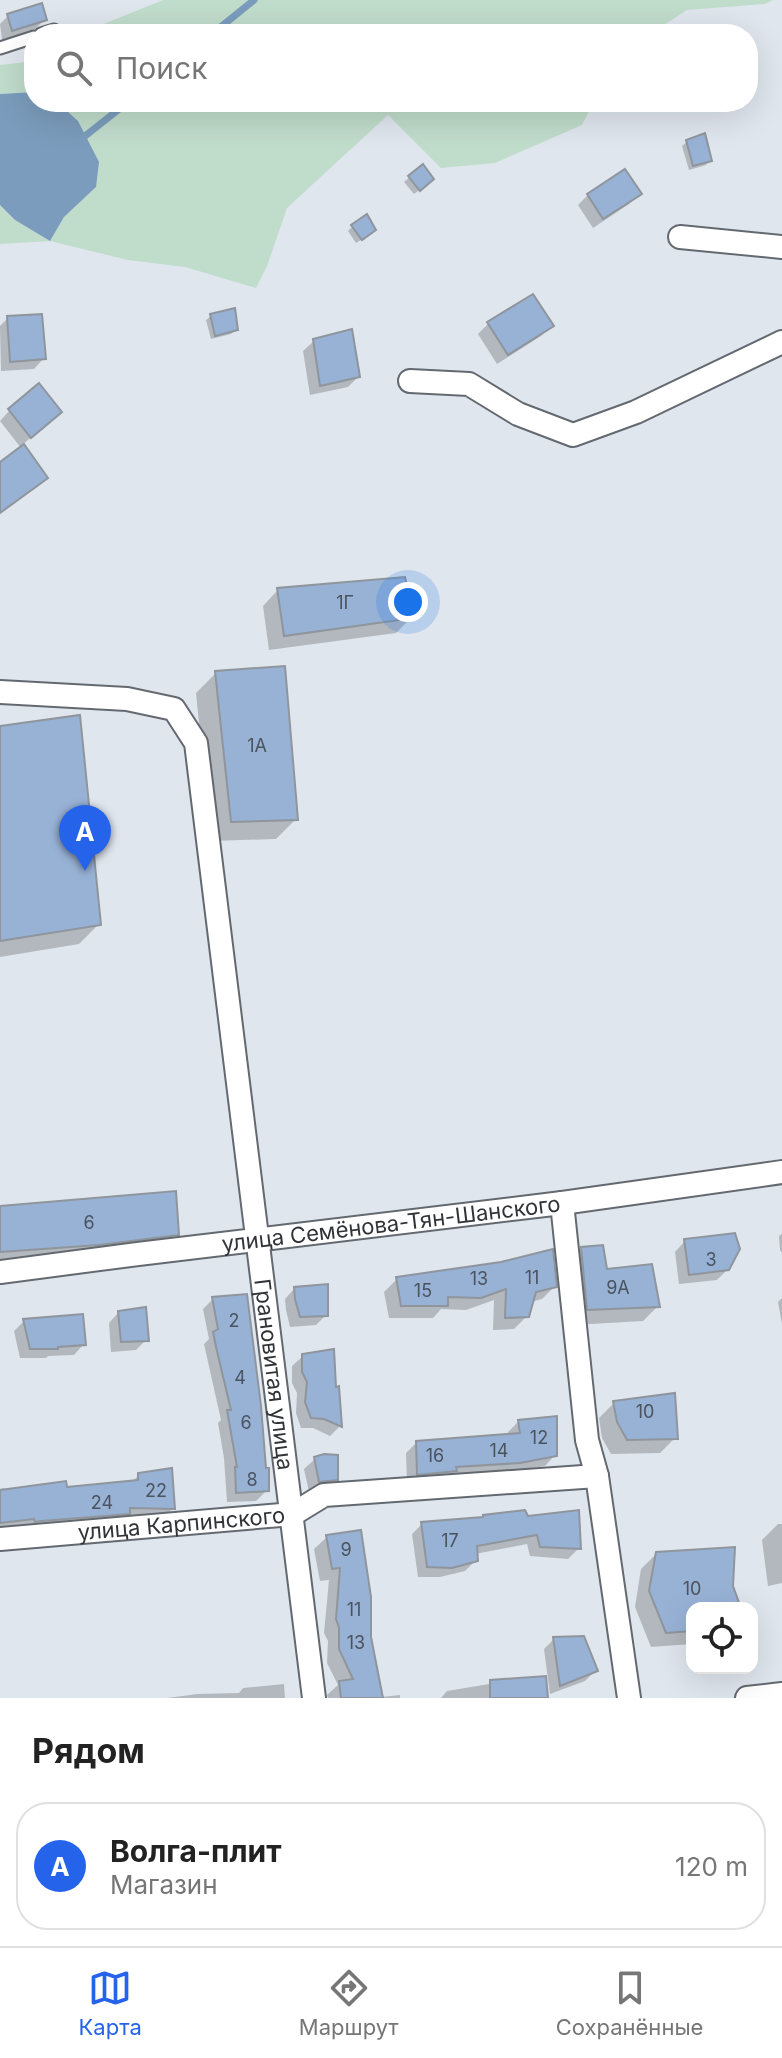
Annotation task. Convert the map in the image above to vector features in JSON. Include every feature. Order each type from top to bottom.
[{"type":"street","points":[[680,237],[782,247]]},
{"type":"street","points":[[410,381],[469,384],[518,414],[573,435],[636,412],[782,342]]},
{"type":"street","name":"Грановитая улица","points":[[0,692],[127,699],[174,709],[196,743],[314,1698]]},
{"type":"street","name":"улица Семёнова-Тян-Шанского","points":[[0,1272],[562,1203],[782,1172]]},
{"type":"street","points":[[562,1203],[587,1440],[597,1476],[629,1698]]},
{"type":"street","name":"улица Карпинского","points":[[0,1539],[293,1514],[324,1495],[597,1476]]},
{"type":"street","points":[[747,1698],[782,1694]]},
{"type":"lane","points":[[0,48],[24,40]]},
{"type":"green space","points":[[163,0],[773,0],[765,4],[687,10],[665,24],[103,24]]},
{"type":"green space","points":[[24,62],[24,93],[0,94],[0,65]]},
{"type":"green space","points":[[68,112],[589,112],[582,125],[495,163],[441,168],[388,115],[287,208],[256,288],[185,267],[128,260],[50,241],[64,217],[96,187],[78,122]]},
{"type":"green space","points":[[0,205],[15,220],[50,241],[0,244]]},
{"type":"water","points":[[24,93],[24,112],[68,112],[78,121],[99,162],[96,187],[64,217],[50,241],[15,220],[0,205],[0,94]]},
{"type":"building","points":[[42,3],[47,20],[24,24],[24,27],[12,31],[7,14]]},
{"type":"building","points":[[705,133],[712,161],[693,166],[686,140]]},
{"type":"building","points":[[423,164],[434,179],[420,191],[408,176]]},
{"type":"building","points":[[625,169],[642,194],[603,219],[587,194]]},
{"type":"building","points":[[367,214],[376,230],[362,240],[351,225]]},
{"type":"building","points":[[533,294],[554,326],[508,355],[487,322]]},
{"type":"building","points":[[235,308],[238,330],[215,336],[210,314]]},
{"type":"building","points":[[42,314],[46,359],[10,362],[7,316]]},
{"type":"building","points":[[352,329],[360,377],[320,386],[313,339]]},
{"type":"building","points":[[39,383],[62,412],[31,438],[8,409]]},
{"type":"building","points":[[24,444],[48,478],[0,513],[0,462]]},
{"type":"building","points":[[405,577],[414,618],[284,636],[277,588]]},
{"type":"building","points":[[285,666],[298,820],[231,822],[215,671]]},
{"type":"building","points":[[80,715],[101,925],[0,941],[0,726]]},
{"type":"building","points":[[176,1191],[179,1235],[0,1252],[0,1206]]},
{"type":"building","points":[[735,1233],[740,1249],[729,1270],[689,1275],[684,1239]]},
{"type":"building","points":[[603,1245],[607,1269],[652,1264],[660,1307],[587,1310],[581,1247]]},
{"type":"building","points":[[553,1249],[557,1287],[536,1292],[529,1317],[505,1318],[506,1289],[481,1298],[448,1297],[448,1306],[401,1306],[396,1277],[501,1262]]},
{"type":"building","points":[[328,1284],[328,1316],[300,1317],[294,1287]]},
{"type":"building","points":[[247,1294],[266,1468],[269,1468],[269,1491],[236,1493],[237,1467],[227,1410],[231,1410],[213,1332],[218,1329],[212,1297]]},
{"type":"building","points":[[146,1307],[149,1341],[121,1342],[118,1311]]},
{"type":"building","points":[[83,1314],[86,1345],[30,1349],[23,1319]]},
{"type":"building","points":[[334,1349],[342,1427],[324,1419],[311,1418],[305,1402],[307,1382],[302,1372],[302,1354]]},
{"type":"building","points":[[675,1393],[678,1439],[627,1440],[617,1422],[613,1401]]},
{"type":"building","points":[[557,1416],[557,1456],[520,1463],[456,1467],[457,1471],[417,1475],[416,1441],[520,1433],[518,1420]]},
{"type":"building","points":[[338,1455],[338,1480],[319,1482],[314,1457]]},
{"type":"building","points":[[172,1468],[175,1509],[130,1508],[130,1514],[0,1523],[0,1490],[66,1481],[67,1487],[138,1480],[138,1473]]},
{"type":"building","points":[[525,1510],[528,1516],[579,1510],[581,1549],[540,1547],[537,1535],[477,1546],[478,1561],[452,1568],[427,1567],[421,1522]]},
{"type":"building","points":[[361,1530],[371,1597],[371,1637],[383,1698],[341,1698],[339,1681],[353,1679],[339,1649],[336,1619],[340,1568],[332,1569],[326,1535]]},
{"type":"building","points":[[735,1547],[733,1586],[739,1602],[686,1602],[686,1631],[666,1633],[649,1591],[656,1552]]},
{"type":"building","points":[[584,1636],[598,1671],[560,1686],[553,1637]]},
{"type":"building","points":[[546,1676],[548,1698],[490,1698],[490,1680]]},
{"type":"waterway","points":[[224,24],[254,0]]},
{"type":"waterway","points":[[80,140],[115,112]]},
{"type":"place","name":"Волга-плит","points":[[85,871]]}]
